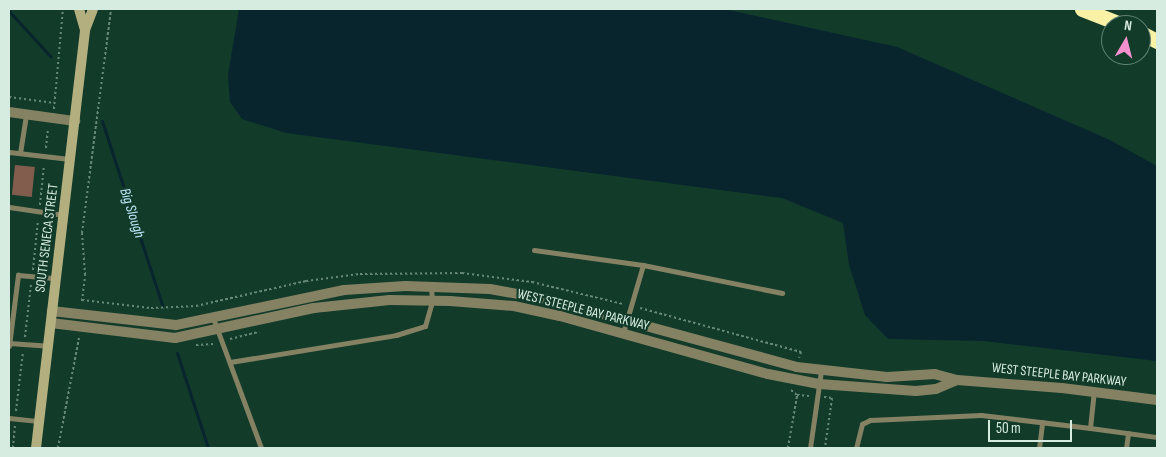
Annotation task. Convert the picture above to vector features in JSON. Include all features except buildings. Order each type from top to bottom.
[{"type":"highway","points":[[1082,9],[1101,16]]},
{"type":"street","name":"SOUTH SENECA STREET","points":[[79,9],[85,30]]},
{"type":"street","name":"SOUTH SENECA STREET","points":[[36,448],[85,30],[93,9]]},
{"type":"street","points":[[9,112],[75,121]]},
{"type":"street","name":"WEST STEEPLE BAY PARKWAY","points":[[52,311],[176,325],[344,290],[430,286],[520,293],[624,319],[797,367],[821,371],[887,376],[935,374],[957,380],[1094,392],[1157,400]]},
{"type":"street","name":"WEST STEEPLE BAY PARKWAY","points":[[51,323],[159,338],[218,331],[314,308],[390,300],[432,300],[514,306],[819,384],[908,391],[936,389],[957,380]]},
{"type":"lane","points":[[20,153],[26,114]]},
{"type":"lane","points":[[9,152],[71,159]]},
{"type":"lane","points":[[9,207],[64,215]]},
{"type":"lane","points":[[534,250],[643,265],[782,293]]},
{"type":"lane","points":[[623,333],[624,319],[643,265]]},
{"type":"lane","points":[[48,346],[9,344],[18,275],[56,278]]},
{"type":"lane","points":[[230,362],[425,326],[432,300],[430,286]]},
{"type":"lane","points":[[213,318],[261,448]]},
{"type":"lane","points":[[810,448],[821,371]]},
{"type":"lane","points":[[1090,428],[1094,392]]},
{"type":"lane","points":[[856,448],[862,424],[870,420],[981,415],[1157,437]]},
{"type":"lane","points":[[9,418],[39,421]]},
{"type":"lane","points":[[1039,448],[1042,422]]},
{"type":"lane","points":[[1126,448],[1128,433]]},
{"type":"path","points":[[13,448],[45,156],[55,104],[63,9]]},
{"type":"path","points":[[81,314],[85,275],[82,232],[111,9]]},
{"type":"path","points":[[9,97],[55,104]]},
{"type":"path","points":[[82,300],[151,308],[196,306],[306,281],[360,274],[462,273],[532,282],[629,305],[800,352],[797,367]]},
{"type":"path","points":[[191,345],[222,341],[264,330]]},
{"type":"path","points":[[58,448],[79,336],[88,338]]},
{"type":"path","points":[[782,387],[791,390],[794,379]]},
{"type":"path","points":[[788,448],[797,395]]},
{"type":"water","points":[[239,9],[724,9],[897,47],[1110,140],[1157,166],[1157,361],[983,341],[888,339],[865,315],[849,265],[843,223],[782,198],[286,133],[242,119],[230,102],[228,75]]},
{"type":"waterway","name":"Big Slough","points":[[9,11],[51,57]]},
{"type":"waterway","name":"Big Slough","points":[[102,121],[162,305]]},
{"type":"waterway","name":"Big Slough","points":[[177,353],[208,448]]}]
